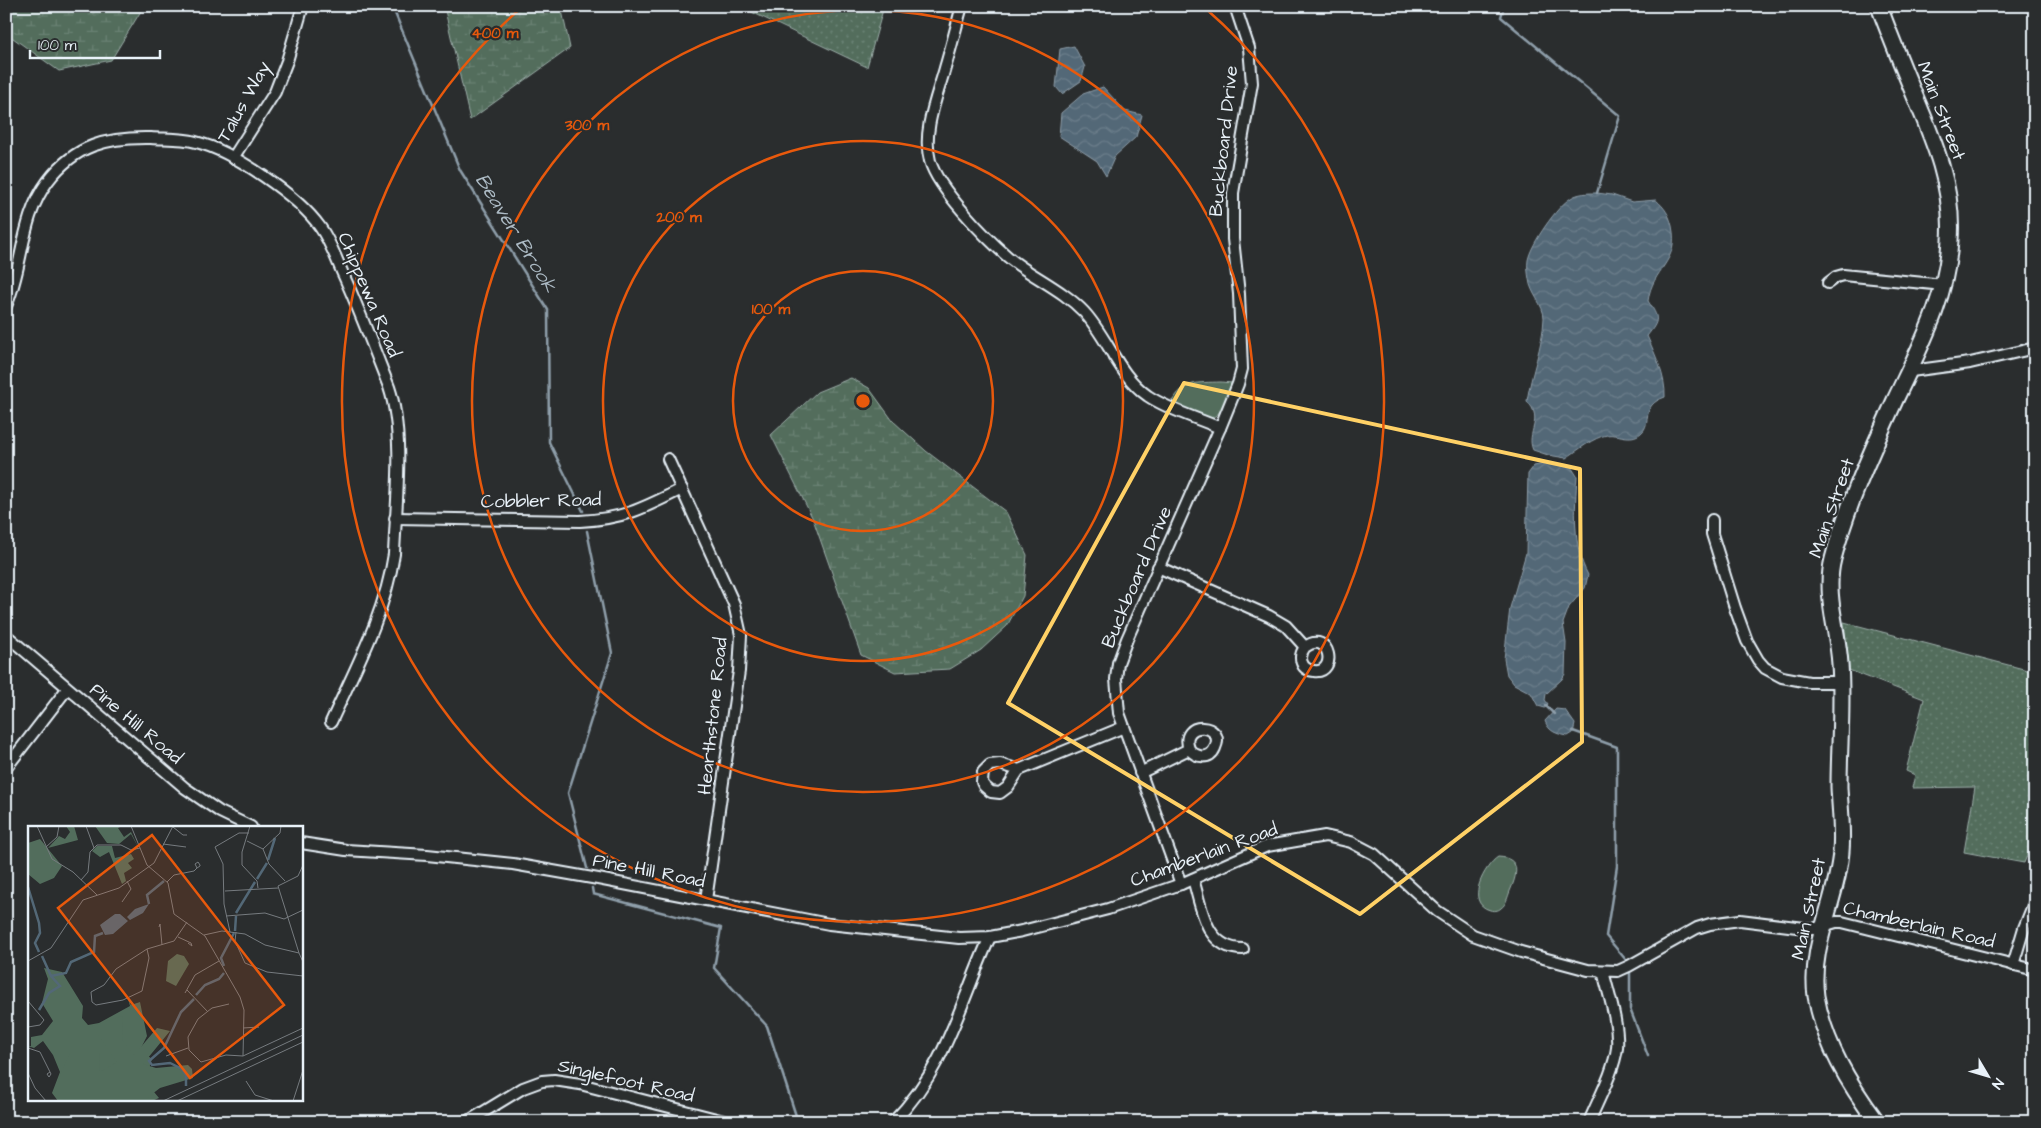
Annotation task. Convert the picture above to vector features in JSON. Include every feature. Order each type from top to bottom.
[{"type":"main road","name":"Main Street","points":[[1877,1122],[1843,1070],[1829,1042],[1820,1017],[1814,980],[1817,954],[1835,885],[1841,850],[1839,787],[1842,700],[1830,574],[1833,559],[1866,468],[1911,371],[1934,314],[1944,285],[1951,238],[1950,210],[1942,162],[1879,6]]},
{"type":"street","name":"Talus Way","points":[[233,158],[275,92],[287,61],[303,6]]},
{"type":"street","points":[[962,6],[928,135],[930,160],[941,185],[1008,257],[1057,289],[1085,313],[1128,377],[1137,387],[1159,402],[1220,428]]},
{"type":"street","name":"Buckboard Drive","points":[[1181,884],[1124,727],[1116,700],[1116,679],[1118,663],[1127,640],[1238,384],[1242,360],[1240,294],[1233,239],[1233,193],[1252,83],[1249,48],[1235,6]]},
{"type":"street","name":"Chippewa Road","points":[[6,306],[16,278],[33,204],[53,175],[76,154],[103,142],[132,138],[191,141],[210,146],[233,158],[268,181],[305,210],[320,227],[356,303],[393,400],[397,429],[394,554],[383,604],[331,722]]},
{"type":"street","points":[[1828,283],[1836,277],[1843,275],[1944,285]]},
{"type":"street","points":[[1911,371],[1970,363],[2035,348]]},
{"type":"street","name":"Hearthstone Road","points":[[668,459],[734,604],[741,635],[739,670],[706,900]]},
{"type":"street","name":"Cobbler Road","points":[[395,518],[597,520],[628,514],[682,489]]},
{"type":"street","points":[[1712,520],[1712,534],[1735,608],[1747,641],[1758,660],[1765,668],[1782,677],[1810,682],[1841,682]]},
{"type":"street","points":[[1158,567],[1269,616],[1286,626],[1305,647]]},
{"type":"street","name":"Pine Hill Road","points":[[6,635],[67,689],[196,796],[233,819],[249,826]]},
{"type":"street","points":[[6,768],[67,689]]},
{"type":"street","points":[[1020,770],[1124,727]]},
{"type":"street","points":[[1140,773],[1189,749]]},
{"type":"street","name":"Chamberlain Road","points":[[990,937],[1022,931],[1108,908],[1181,884],[1267,846],[1325,836],[1351,842],[1374,854],[1438,912],[1473,936],[1561,964],[1603,971],[1618,970],[1629,966],[1697,928],[1710,924],[1740,920],[1813,929],[1842,922],[2035,970]]},
{"type":"street","name":"Pine Hill Road","points":[[302,843],[346,850],[427,855],[513,864],[829,924],[959,938],[990,937]]},
{"type":"street","points":[[1193,879],[1208,927],[1213,936],[1218,942],[1228,947],[1243,949]]},
{"type":"street","points":[[2013,965],[2024,928],[2035,901]]},
{"type":"street","points":[[892,1122],[915,1097],[930,1076],[946,1046],[990,937]]},
{"type":"street","points":[[1589,1122],[1614,1061],[1617,1046],[1616,1030],[1603,971]]},
{"type":"street","name":"Singlefoot Road","points":[[467,1122],[523,1088],[542,1081],[554,1080],[580,1084],[728,1122]]},
{"type":"highlighted area","points":[[1184,383],[1580,469],[1582,742],[1360,914],[1008,703]]},
{"type":"green space","points":[[6,6],[144,6],[111,60],[59,71],[6,33]]},
{"type":"green space","points":[[444,6],[561,6],[570,48],[470,120]]},
{"type":"green space","points":[[739,6],[884,6],[867,67]]},
{"type":"green space","points":[[851,378],[869,388],[893,421],[926,451],[1006,512],[1027,555],[1023,596],[1007,626],[981,650],[950,669],[895,672],[861,655],[813,519],[771,435],[817,392]]},
{"type":"green space","points":[[1232,383],[1222,409],[1215,416],[1210,418],[1171,403],[1181,390],[1192,384]]},
{"type":"green space","points":[[1844,622],[2035,672],[2035,836],[2024,863],[1964,852],[1975,787],[1912,788],[1915,775],[1906,771],[1924,699],[1849,670]]},
{"type":"green space","points":[[1498,857],[1511,860],[1516,868],[1516,873],[1503,907],[1493,911],[1482,906],[1478,900],[1478,892],[1483,875]]},
{"type":"water","points":[[1074,46],[1085,67],[1081,81],[1062,94],[1056,87],[1060,49]]},
{"type":"water","points":[[1103,87],[1125,111],[1142,115],[1136,137],[1115,156],[1106,176],[1097,161],[1059,136],[1061,113],[1083,94]]},
{"type":"water","points":[[1597,193],[1612,195],[1632,202],[1656,200],[1662,206],[1671,222],[1672,249],[1655,281],[1648,301],[1656,315],[1656,322],[1647,336],[1662,374],[1665,397],[1652,405],[1644,429],[1637,436],[1602,436],[1566,458],[1533,450],[1531,444],[1535,420],[1532,408],[1527,401],[1544,318],[1542,308],[1530,284],[1528,262],[1530,253],[1539,235],[1565,202],[1577,195]]},
{"type":"water","points":[[1544,464],[1570,465],[1577,476],[1575,514],[1577,539],[1579,552],[1588,575],[1585,588],[1569,607],[1563,623],[1566,643],[1565,674],[1546,694],[1545,700],[1548,704],[1545,708],[1538,706],[1531,693],[1514,684],[1507,675],[1504,659],[1510,608],[1526,553],[1528,474],[1534,466]]},
{"type":"water","points":[[1556,709],[1565,710],[1575,724],[1573,733],[1568,736],[1554,732],[1545,721]]},
{"type":"waterway","name":"Beaver Brook","points":[[392,6],[460,170],[548,310],[549,442],[583,511]]},
{"type":"waterway","points":[[1504,6],[1501,17],[1620,116],[1597,193]]},
{"type":"waterway","name":"Beaver Brook","points":[[587,531],[612,653],[568,793],[587,868]]},
{"type":"waterway","points":[[1546,706],[1554,714]]},
{"type":"waterway","points":[[1573,731],[1617,747],[1617,866],[1606,936],[1626,960]]},
{"type":"waterway","name":"Beaver Brook","points":[[592,888],[593,894],[721,928],[714,968],[767,1026],[798,1122]]},
{"type":"waterway","points":[[1630,971],[1630,1009],[1648,1056]]}]
